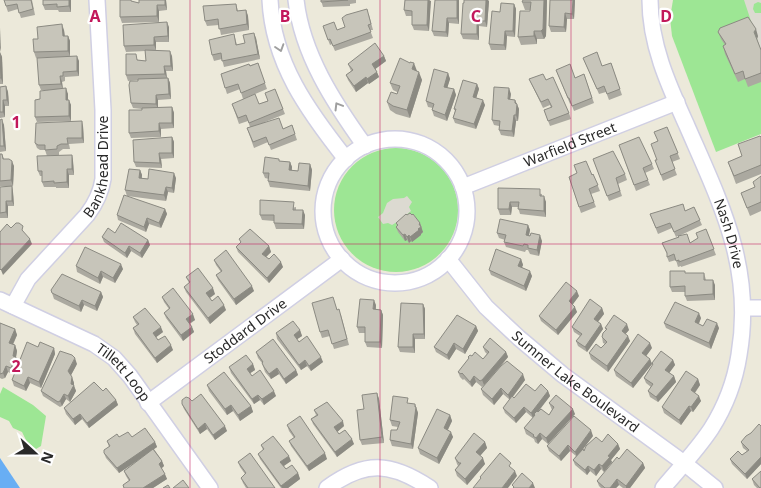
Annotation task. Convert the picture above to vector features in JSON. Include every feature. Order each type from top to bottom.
[{"type":"street","name":"Bankhead Drive","points":[[6,303],[87,215],[96,203],[101,190],[104,179],[103,110],[97,0]]},
{"type":"street","points":[[270,0],[271,20],[294,86],[312,117],[346,159]]},
{"type":"street","points":[[296,0],[304,36],[314,63],[343,114],[365,146]]},
{"type":"street","name":"Nash Drive","points":[[650,0],[652,28],[663,69],[726,219],[737,258],[744,308],[737,367],[731,387],[711,429],[684,463]]},
{"type":"street","name":"Warfield Street","points":[[463,187],[677,102]]},
{"type":"street","points":[[394,138],[420,143],[436,151],[456,172],[463,187],[467,212],[465,228],[460,241],[448,259],[432,273],[418,279],[403,282],[388,282],[374,279],[360,273],[342,259],[330,240],[325,227],[324,210],[330,180],[346,159],[365,146],[378,140],[394,138]]},
{"type":"street","name":"Stoddard Drive","points":[[148,403],[342,259]]},
{"type":"street","name":"Sumner Lake Boulevard","points":[[448,259],[486,307],[519,338],[563,375],[684,463],[715,488]]},
{"type":"street","name":"Tillett Loop","points":[[6,303],[106,351],[130,376],[210,488]]},
{"type":"street","points":[[744,308],[761,308]]},
{"type":"street","points":[[663,488],[684,463]]},
{"type":"street","points":[[327,488],[351,473],[378,468],[397,470],[415,478],[430,488]]},
{"type":"green space","points":[[673,0],[761,0],[761,134],[716,152],[672,36],[670,18]]},
{"type":"green space","points":[[396,148],[420,152],[440,166],[454,186],[458,210],[454,234],[440,254],[420,268],[396,272],[372,268],[352,254],[338,234],[334,210],[338,186],[352,166],[372,152]]},
{"type":"green space","points":[[3,387],[33,405],[46,416],[41,446],[36,449],[27,442],[22,432],[13,428],[9,421],[0,417],[0,394]]},
{"type":"shaded area","points":[[744,0],[761,0],[761,3],[754,4],[753,9],[755,13],[761,13],[761,51]]},
{"type":"shaded area","points":[[407,196],[412,202],[409,207],[411,211],[405,216],[400,225],[397,222],[392,225],[388,223],[383,224],[378,217],[383,213],[387,203],[393,199]]},
{"type":"water","points":[[0,458],[20,488],[0,488]]},
{"type":"building","points":[[4,0],[31,0],[33,9],[19,13],[17,4],[6,6]]},
{"type":"building","points":[[43,0],[69,0],[69,6],[57,7],[57,4],[43,5]]},
{"type":"building","points":[[120,0],[131,0],[139,3],[139,0],[165,0],[165,5],[157,5],[157,16],[120,17]]},
{"type":"building","points":[[321,0],[348,0],[321,2]]},
{"type":"building","points":[[405,0],[428,0],[427,25],[412,25],[412,11],[404,10]]},
{"type":"building","points":[[435,0],[457,0],[457,18],[447,18],[446,32],[432,31]]},
{"type":"building","points":[[464,0],[486,0],[485,21],[477,21],[477,34],[461,34]]},
{"type":"building","points":[[523,0],[544,0],[543,29],[541,31],[534,31],[534,36],[518,37],[520,11],[530,11],[531,2],[522,2]]},
{"type":"building","points":[[550,0],[573,0],[572,14],[565,13],[564,27],[549,26]]},
{"type":"building","points":[[501,3],[514,4],[513,31],[505,31],[504,45],[489,44],[492,11],[500,12]]},
{"type":"building","points":[[236,4],[237,11],[246,10],[247,24],[219,29],[218,19],[205,21],[203,6]]},
{"type":"building","points":[[367,9],[371,24],[368,25],[371,32],[333,46],[330,39],[328,40],[323,26],[334,22],[337,30],[345,27],[342,18]]},
{"type":"building","points":[[748,17],[756,29],[754,32],[761,50],[761,73],[745,79],[743,71],[735,74],[723,46],[726,44],[718,32],[720,28]]},
{"type":"building","points":[[167,22],[168,36],[154,37],[154,45],[124,46],[123,25]]},
{"type":"building","points":[[62,24],[63,36],[68,36],[68,51],[34,52],[33,39],[38,39],[37,27]]},
{"type":"building","points":[[254,33],[258,54],[222,61],[221,53],[212,55],[209,40],[234,34],[236,45],[245,43],[243,35]]},
{"type":"building","points":[[375,43],[384,56],[372,64],[377,72],[354,86],[346,75],[353,70],[348,64]]},
{"type":"building","points":[[145,50],[170,51],[171,66],[164,66],[165,74],[126,75],[126,54],[136,54],[137,60],[146,61]]},
{"type":"building","points":[[597,52],[602,66],[611,63],[620,89],[607,94],[604,86],[597,89],[583,58]]},
{"type":"building","points":[[77,56],[77,71],[63,72],[63,76],[60,76],[61,84],[39,85],[37,58]]},
{"type":"building","points":[[400,58],[414,63],[412,69],[419,72],[407,110],[387,102],[391,92],[397,94],[400,86],[390,83]]},
{"type":"building","points":[[258,63],[265,83],[241,93],[238,84],[225,88],[221,74],[249,64],[250,66]]},
{"type":"building","points":[[570,64],[575,78],[584,74],[592,98],[572,106],[556,70]]},
{"type":"building","points":[[434,69],[448,73],[444,87],[454,89],[445,115],[432,110],[434,104],[426,101]]},
{"type":"building","points":[[543,74],[546,80],[553,77],[569,113],[548,121],[544,110],[552,107],[548,99],[541,102],[529,79]]},
{"type":"building","points":[[168,78],[169,94],[156,95],[156,104],[131,103],[130,81]]},
{"type":"building","points":[[463,80],[477,84],[473,97],[483,100],[474,124],[453,118]]},
{"type":"building","points":[[6,86],[7,100],[3,100],[3,112],[0,112],[0,87]]},
{"type":"building","points":[[494,87],[509,88],[508,99],[515,100],[517,104],[512,131],[499,130],[500,121],[492,120]]},
{"type":"building","points":[[66,88],[66,100],[69,100],[69,116],[35,117],[35,100],[40,99],[40,91]]},
{"type":"building","points":[[275,89],[283,109],[249,123],[246,115],[238,118],[232,104],[255,94],[259,104],[268,101],[265,93]]},
{"type":"building","points":[[172,107],[172,123],[159,123],[159,131],[129,133],[129,110]]},
{"type":"building","points":[[279,118],[283,129],[292,125],[295,134],[269,145],[266,137],[253,142],[247,128]]},
{"type":"building","points":[[2,119],[4,146],[0,146],[0,120]]},
{"type":"building","points":[[82,121],[82,138],[67,138],[68,144],[61,144],[57,146],[57,149],[45,150],[45,145],[35,143],[36,123]]},
{"type":"building","points":[[667,127],[678,153],[670,156],[675,169],[661,175],[651,144],[658,141],[654,132]]},
{"type":"building","points":[[760,136],[761,165],[734,176],[728,162],[742,156],[738,144]]},
{"type":"building","points":[[172,137],[172,153],[159,153],[160,163],[134,162],[133,140]]},
{"type":"building","points":[[639,137],[652,164],[643,168],[648,180],[634,185],[619,145]]},
{"type":"building","points":[[613,151],[625,174],[616,178],[620,191],[607,196],[593,159]]},
{"type":"building","points":[[0,154],[2,154],[3,159],[12,161],[11,180],[0,181]]},
{"type":"building","points":[[72,155],[72,169],[67,169],[67,182],[42,182],[42,171],[38,171],[37,156]]},
{"type":"building","points":[[265,157],[290,162],[289,170],[298,171],[299,163],[310,164],[308,186],[268,181],[269,173],[263,173]]},
{"type":"building","points":[[586,161],[598,185],[589,189],[594,202],[579,207],[569,177],[577,173],[574,165]]},
{"type":"building","points":[[129,169],[140,170],[139,178],[148,179],[149,169],[174,173],[172,188],[166,187],[164,195],[125,190]]},
{"type":"building","points":[[761,176],[761,202],[747,208],[741,193],[755,187],[753,182]]},
{"type":"building","points":[[12,186],[12,201],[6,201],[6,212],[0,213],[0,187]]},
{"type":"building","points":[[498,188],[540,189],[540,196],[544,196],[544,211],[518,209],[519,202],[510,202],[509,209],[498,209]]},
{"type":"building","points":[[124,195],[165,209],[159,223],[147,218],[144,227],[117,215]]},
{"type":"building","points":[[260,200],[294,202],[293,210],[303,210],[302,224],[274,223],[274,215],[260,215]]},
{"type":"building","points":[[683,204],[685,211],[694,207],[700,220],[674,232],[670,223],[656,228],[650,214]]},
{"type":"building","points":[[406,214],[413,214],[421,227],[410,237],[409,235],[407,237],[396,227],[398,225],[396,223]]},
{"type":"building","points":[[500,219],[528,225],[526,235],[530,236],[531,233],[540,235],[537,250],[528,248],[528,245],[524,244],[523,246],[504,242],[506,235],[497,233]]},
{"type":"building","points":[[16,223],[23,226],[22,230],[30,239],[1,270],[0,232],[7,224],[11,228]]},
{"type":"building","points":[[121,223],[148,240],[140,253],[129,246],[125,253],[102,237],[108,228],[115,233]]},
{"type":"building","points":[[250,229],[269,246],[262,254],[269,259],[274,254],[281,262],[267,278],[236,247],[241,242],[239,239]]},
{"type":"building","points":[[706,229],[714,249],[679,262],[679,260],[676,261],[674,254],[667,257],[662,243],[687,234],[690,243],[698,238],[696,233]]},
{"type":"building","points":[[85,247],[121,264],[113,278],[101,271],[98,278],[76,266]]},
{"type":"building","points":[[496,249],[521,259],[518,266],[530,271],[524,286],[489,270]]},
{"type":"building","points":[[226,250],[252,286],[234,299],[216,275],[222,271],[214,260]]},
{"type":"building","points":[[198,268],[213,288],[206,293],[212,301],[218,296],[224,305],[208,318],[184,287],[190,282],[186,277]]},
{"type":"building","points":[[670,271],[704,273],[704,280],[713,280],[713,294],[685,296],[685,286],[670,287]]},
{"type":"building","points":[[62,274],[101,292],[95,306],[82,300],[79,306],[52,293],[51,290]]},
{"type":"building","points":[[566,282],[577,291],[569,301],[575,307],[556,330],[539,316]]},
{"type":"building","points":[[173,288],[193,314],[186,319],[192,327],[181,335],[164,313],[170,308],[162,297]]},
{"type":"building","points":[[333,297],[337,310],[339,309],[347,339],[332,344],[328,330],[320,332],[312,303]]},
{"type":"building","points":[[360,299],[374,300],[373,309],[381,310],[380,342],[365,342],[365,327],[357,327]]},
{"type":"building","points":[[590,299],[602,308],[594,319],[601,324],[585,347],[576,341],[582,334],[572,327]]},
{"type":"building","points":[[675,302],[699,313],[695,322],[703,326],[707,319],[717,323],[709,343],[664,323]]},
{"type":"building","points":[[401,303],[423,304],[424,334],[413,334],[413,347],[398,347]]},
{"type":"building","points":[[145,308],[161,327],[153,333],[158,340],[165,336],[171,345],[155,358],[133,328],[139,324],[133,317]]},
{"type":"building","points":[[457,315],[476,326],[463,349],[454,343],[447,355],[434,347]]},
{"type":"building","points":[[614,315],[627,324],[622,331],[628,336],[607,366],[589,353],[596,344],[601,348],[607,342],[602,337],[603,333]]},
{"type":"building","points":[[293,321],[300,330],[294,335],[299,342],[307,336],[321,357],[309,366],[305,360],[299,365],[276,333]]},
{"type":"building","points":[[0,323],[15,329],[9,343],[15,345],[13,356],[16,357],[11,368],[6,366],[3,373],[0,374]]},
{"type":"building","points":[[638,334],[650,343],[642,353],[650,359],[631,383],[614,370]]},
{"type":"building","points":[[490,338],[506,352],[482,380],[480,381],[474,376],[470,382],[462,373],[458,372],[468,357],[472,356],[475,352],[483,359],[489,352],[483,347]]},
{"type":"building","points":[[273,339],[296,370],[284,379],[277,368],[269,374],[256,352]]},
{"type":"building","points":[[27,342],[38,347],[40,342],[54,348],[39,382],[28,377],[24,386],[12,380]]},
{"type":"building","points":[[60,351],[75,358],[68,371],[72,377],[71,384],[74,385],[68,396],[64,394],[58,402],[41,391]]},
{"type":"building","points":[[661,351],[673,360],[665,370],[674,376],[656,397],[648,391],[653,384],[644,378]]},
{"type":"building","points":[[246,355],[253,364],[247,369],[252,376],[260,370],[274,391],[262,399],[258,395],[252,399],[229,367]]},
{"type":"building","points":[[507,361],[523,374],[508,395],[501,388],[492,399],[481,389]]},
{"type":"building","points":[[686,371],[698,379],[691,390],[699,396],[679,420],[662,407]]},
{"type":"building","points":[[224,372],[251,406],[238,415],[231,405],[225,409],[207,385]]},
{"type":"building","points":[[94,382],[103,391],[106,388],[116,400],[87,423],[80,414],[73,419],[64,408]]},
{"type":"building","points":[[526,384],[535,391],[541,384],[548,391],[531,413],[524,407],[514,418],[503,408],[512,396],[514,398]]},
{"type":"building","points":[[377,393],[382,437],[360,440],[357,410],[364,409],[362,395]]},
{"type":"building","points":[[201,394],[225,426],[213,435],[205,423],[198,429],[182,404],[182,400],[186,397],[192,401]]},
{"type":"building","points":[[556,395],[573,409],[546,438],[540,433],[536,438],[524,428],[537,411],[541,409],[549,415],[554,407],[549,403]]},
{"type":"building","points":[[393,396],[408,398],[407,403],[415,404],[411,444],[390,440],[391,430],[397,430],[400,422],[390,420]]},
{"type":"building","points":[[327,402],[343,421],[334,427],[339,434],[345,430],[352,439],[335,452],[311,419],[318,415],[314,410]]},
{"type":"building","points":[[437,409],[450,415],[444,428],[451,432],[437,458],[418,448]]},
{"type":"building","points":[[300,416],[325,453],[307,466],[289,441],[295,437],[287,425]]},
{"type":"building","points":[[574,416],[591,430],[575,452],[568,445],[559,456],[547,446]]},
{"type":"building","points":[[759,424],[761,426],[761,457],[745,474],[730,459],[738,451],[742,455],[749,450],[741,442]]},
{"type":"building","points":[[145,428],[155,442],[117,468],[104,453],[104,450],[110,446],[107,441],[117,434],[119,437],[128,432],[132,437]]},
{"type":"building","points":[[474,433],[485,442],[476,452],[483,458],[465,479],[455,470],[461,463],[455,458]]},
{"type":"building","points":[[608,434],[618,444],[602,466],[599,464],[594,470],[588,466],[585,470],[573,460],[596,437],[602,442]]},
{"type":"building","points":[[273,436],[289,456],[280,462],[286,469],[292,465],[298,473],[281,486],[258,454],[264,449],[261,445]]},
{"type":"building","points":[[153,449],[162,461],[159,464],[165,474],[143,488],[124,488],[123,485],[130,480],[124,471]]},
{"type":"building","points":[[627,449],[643,463],[626,486],[617,479],[610,488],[605,488],[597,481],[617,457],[619,459]]},
{"type":"building","points":[[250,453],[275,488],[248,488],[241,478],[246,473],[238,462]]},
{"type":"building","points":[[500,453],[511,463],[509,466],[515,471],[502,488],[473,488],[480,477]]},
{"type":"building","points":[[761,471],[761,488],[760,488],[752,479]]},
{"type":"building","points":[[522,473],[533,483],[529,488],[513,488],[512,485]]},
{"type":"building","points":[[183,480],[189,488],[173,488]]}]
